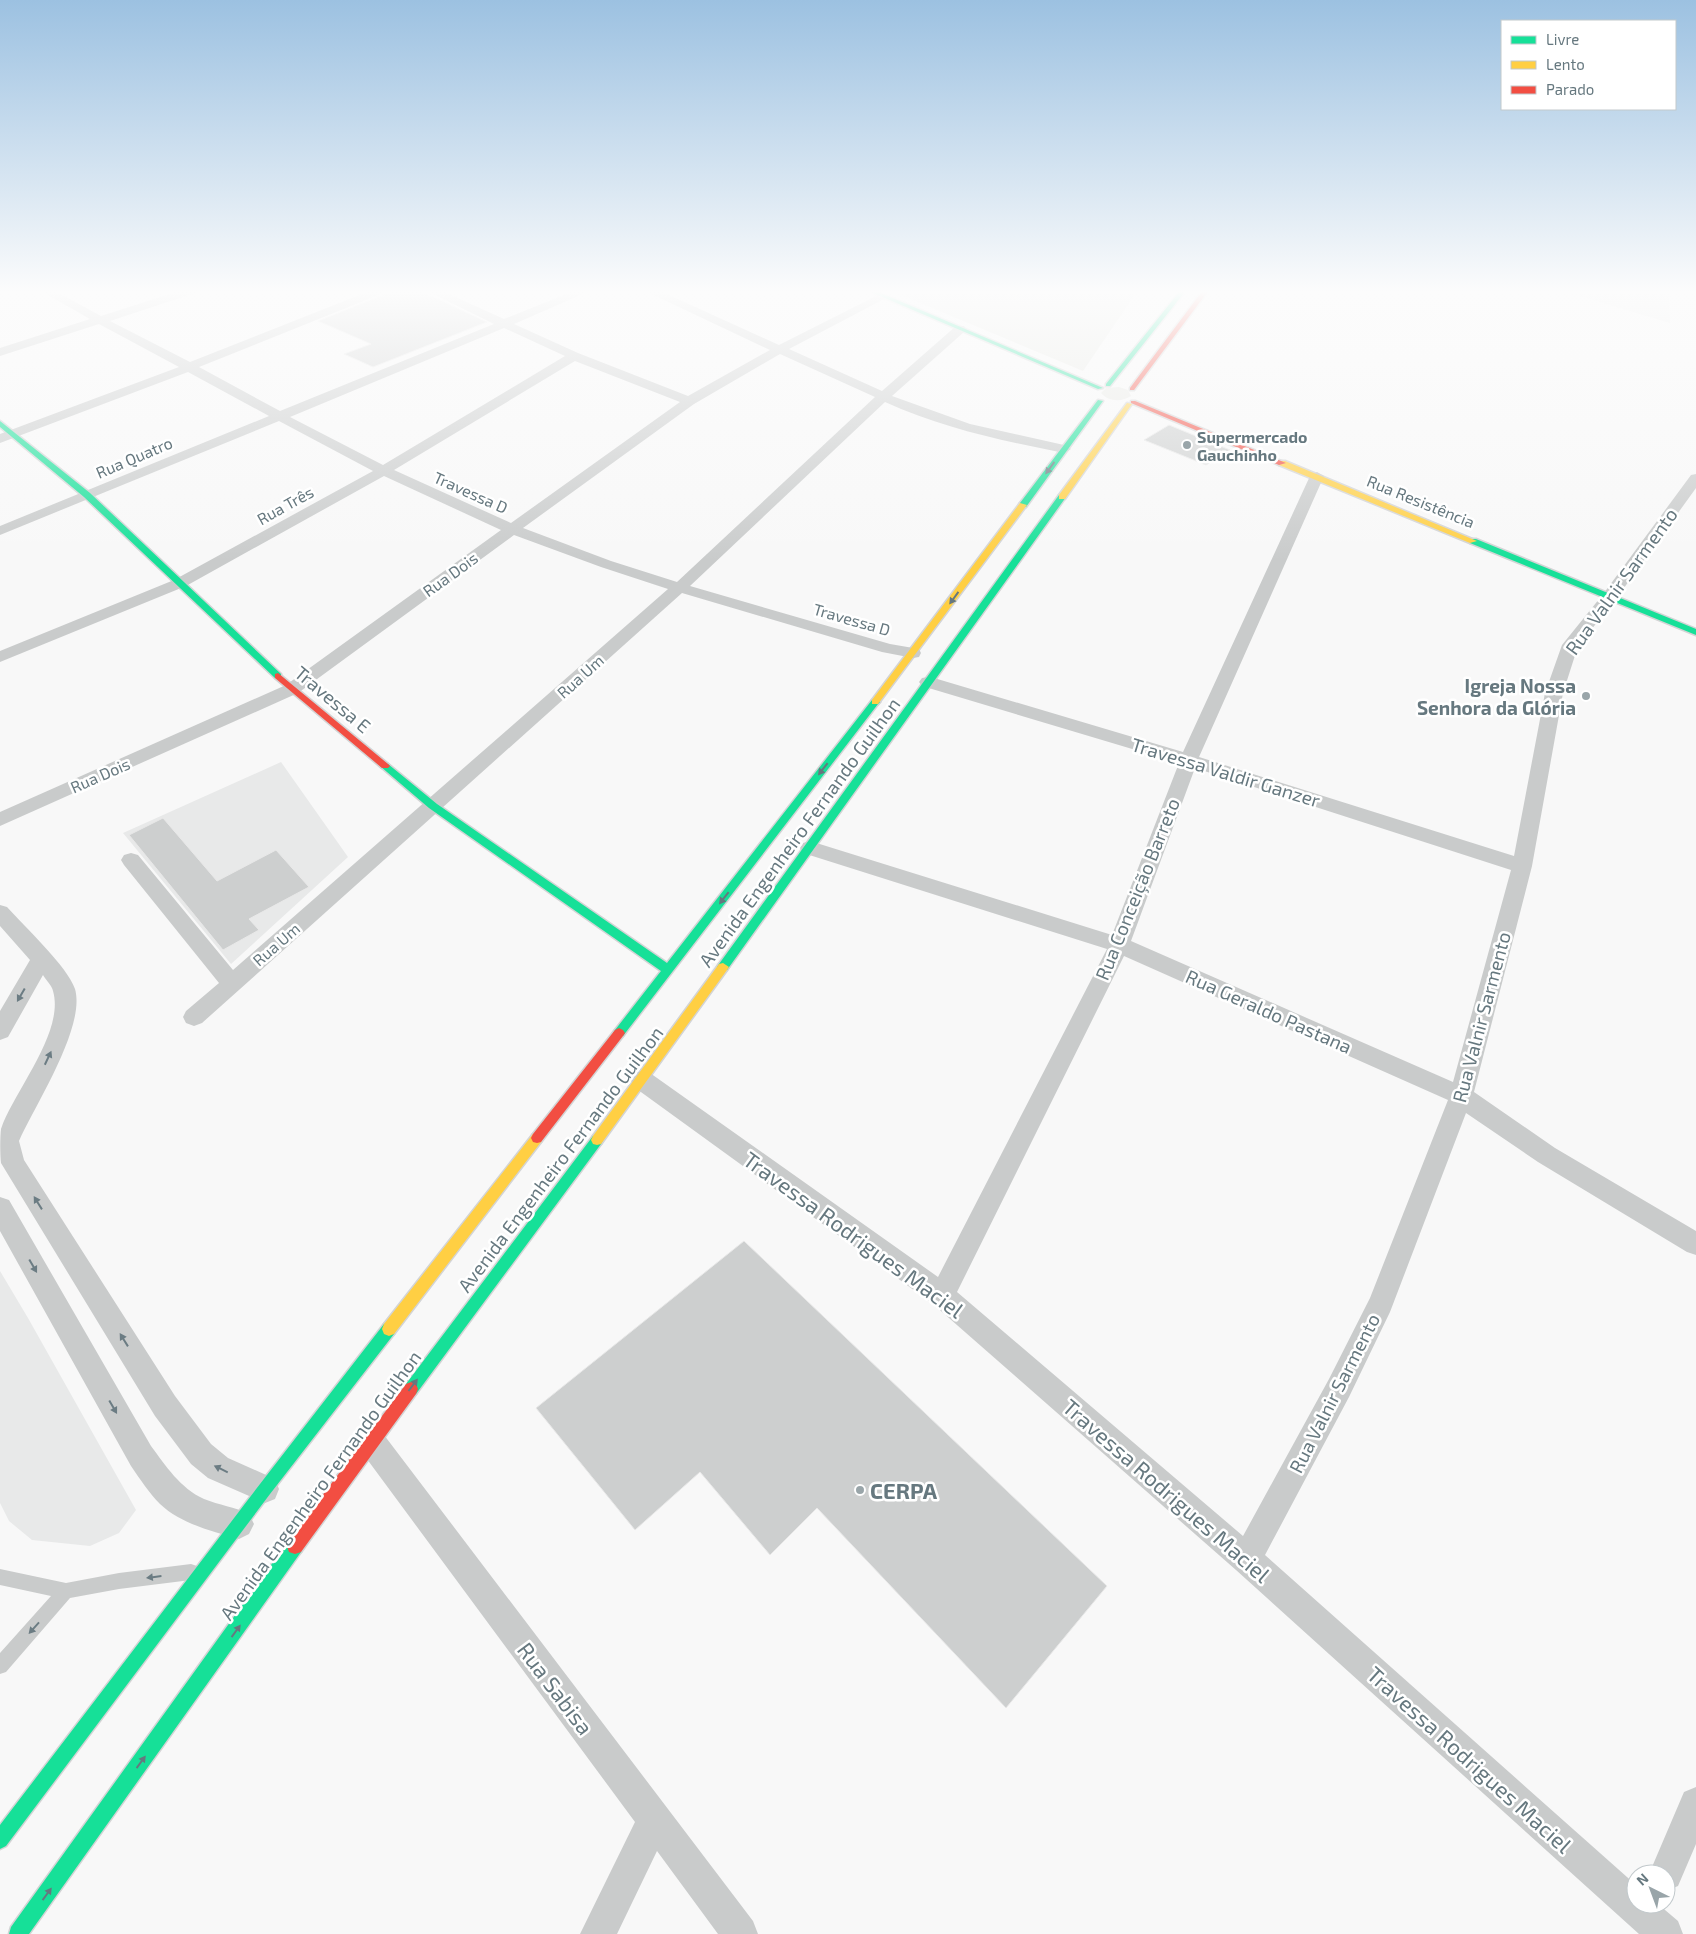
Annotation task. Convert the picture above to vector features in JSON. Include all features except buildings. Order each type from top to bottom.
[{"type":"main road","points":[[1087,380],[1104,387],[1124,386],[1132,389],[1138,396],[1131,403],[1108,403],[1094,394],[1104,387],[1109,380]]},
{"type":"main road","points":[[1132,389],[1139,380]]},
{"type":"main road","name":"Avenida Engenheiro Fernando Guilhon","points":[[0,1840],[265,1489],[913,653],[1064,449],[1108,403]]},
{"type":"main road","name":"Avenida Engenheiro Fernando Guilhon","points":[[18,1934],[310,1525],[642,1080],[1131,403]]},
{"type":"main road","name":"Rua Resistência","points":[[1131,403],[1316,476],[1696,632]]},
{"type":"main road","name":"Travessa E","points":[[0,423],[87,495],[292,689],[433,806],[668,970]]},
{"type":"street","points":[[0,439],[154,380]]},
{"type":"street","name":"Travessa D","points":[[213,380],[383,471],[512,529],[590,559],[680,587],[888,648],[913,653]]},
{"type":"street","name":"Rua Quatro","points":[[0,530],[364,380]]},
{"type":"street","name":"Rua Três","points":[[0,657],[180,583],[383,471],[534,380]]},
{"type":"street","points":[[636,380],[689,401]]},
{"type":"street","name":"Rua Dois","points":[[0,820],[292,689],[689,401],[725,380]]},
{"type":"street","points":[[847,380],[883,397],[964,427],[1064,449]]},
{"type":"street","name":"Rua Um","points":[[194,1017],[680,587],[902,380]]},
{"type":"street","name":"Rua Conceição Barreto","points":[[942,1295],[1119,945],[1189,760],[1316,476]]},
{"type":"street","name":"Rua Valnir Sarmento","points":[[1247,1559],[1339,1388],[1381,1303],[1461,1096],[1522,866],[1554,693],[1570,645],[1610,596],[1696,478]]},
{"type":"street","name":"Travessa Valdir Ganzer","points":[[928,682],[1189,760],[1522,866]]},
{"type":"street","name":"Rua Geraldo Pastana","points":[[810,848],[1119,945],[1461,1096],[1499,1125],[1550,1158],[1696,1244]]},
{"type":"street","points":[[131,860],[231,983]]},
{"type":"street","points":[[0,912],[42,958],[64,989],[66,1006],[62,1026],[51,1053],[4,1142],[12,1162],[164,1406],[210,1464],[265,1489]]},
{"type":"street","points":[[0,1031],[42,958]]},
{"type":"street","name":"Travessa Rodrigues Maciel","points":[[642,1080],[942,1295],[1247,1559],[1652,1922]]},
{"type":"street","points":[[0,1208],[141,1456],[157,1477],[182,1503],[207,1514],[239,1524]]},
{"type":"street","name":"Rua Sabisa","points":[[372,1441],[740,1934]]},
{"type":"street","points":[[1670,1864],[1696,1804]]},
{"type":"street","points":[[598,1934],[654,1820]]},
{"type":"lane","points":[[0,1577],[66,1591],[120,1581],[203,1571]]},
{"type":"lane","points":[[0,1666],[66,1591]]},
{"type":"shaded area","points":[[1119,387],[1128,390],[1131,396],[1116,400],[1108,398],[1101,393],[1106,388]]},
{"type":"shaded area","points":[[281,762],[348,857],[231,964],[123,833]]},
{"type":"shaded area","points":[[0,1271],[136,1510],[119,1533],[90,1546],[32,1540],[9,1521],[0,1503]]},
{"type":"traffic: fast","points":[[1082,380],[1100,388]]},
{"type":"traffic: fast","points":[[1108,385],[1112,380]]},
{"type":"traffic: fast","points":[[1023,505],[1100,401]]},
{"type":"traffic: fast","points":[[0,423],[87,495],[278,676]]},
{"type":"traffic: fast","points":[[723,967],[1062,497]]},
{"type":"traffic: fast","points":[[1473,541],[1696,632]]},
{"type":"traffic: fast","points":[[619,1033],[875,702]]},
{"type":"traffic: fast","points":[[385,766],[433,806],[668,970]]},
{"type":"traffic: fast","points":[[411,1389],[597,1140]]},
{"type":"traffic: fast","points":[[0,1840],[265,1489],[389,1329]]},
{"type":"traffic: fast","points":[[18,1934],[295,1546]]},
{"type":"traffic: slow","points":[[1062,497],[1129,404]]},
{"type":"traffic: slow","points":[[1282,463],[1473,541]]},
{"type":"traffic: slow","points":[[875,702],[1023,505]]},
{"type":"traffic: slow","points":[[597,1140],[723,967]]},
{"type":"traffic: slow","points":[[389,1329],[537,1138]]},
{"type":"traffic: jam","points":[[1132,389],[1139,380]]},
{"type":"traffic: jam","points":[[1133,402],[1282,463]]},
{"type":"traffic: jam","points":[[278,676],[385,766]]},
{"type":"traffic: jam","points":[[537,1138],[619,1033]]},
{"type":"traffic: jam","points":[[295,1546],[411,1389]]},
{"type":"place","name":"Supermercado Gauchinho","points":[[1187,445]]},
{"type":"place","name":"Igreja Nossa Senhora da Glória","points":[[1586,696]]},
{"type":"place","name":"CERPA","points":[[860,1490]]}]
